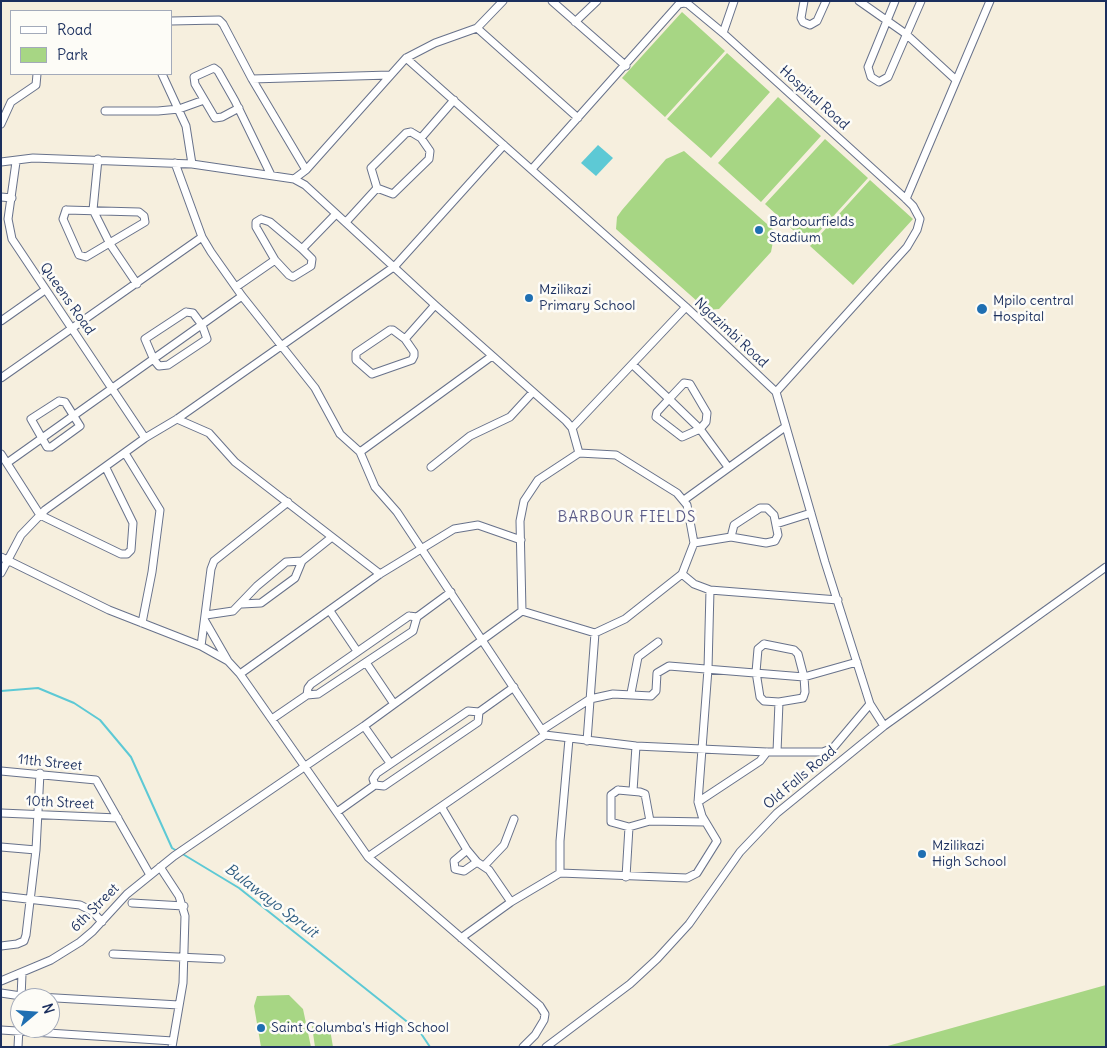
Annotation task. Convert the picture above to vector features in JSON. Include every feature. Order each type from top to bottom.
[{"type":"street","points":[[294,179],[306,170],[406,58],[435,43],[477,28],[503,1]]},
{"type":"street","points":[[552,1],[626,66]]},
{"type":"street","points":[[575,22],[597,1]]},
{"type":"street","points":[[723,33],[734,1]]},
{"type":"street","points":[[804,1],[801,18],[803,22],[810,25],[817,21],[826,1]]},
{"type":"street","points":[[859,1],[906,34],[956,80]]},
{"type":"street","points":[[895,1],[868,67],[874,80],[882,81],[888,77],[921,1]]},
{"type":"street","points":[[906,199],[990,1]]},
{"type":"street","name":"Hospital Road","points":[[532,169],[626,66],[678,3],[688,4],[723,33],[906,199],[913,206],[920,219],[917,230],[907,247],[776,392]]},
{"type":"street","points":[[172,21],[219,20],[223,24],[252,79],[306,170]]},
{"type":"street","points":[[477,28],[578,118]]},
{"type":"street","name":"Ngazimbi Road","points":[[406,58],[686,307],[776,392]]},
{"type":"street","points":[[239,108],[217,119],[195,84],[194,77],[214,68],[239,108],[271,175]]},
{"type":"street","points":[[1,124],[11,102],[36,85],[37,75]]},
{"type":"street","points":[[162,75],[186,126],[192,164]]},
{"type":"street","points":[[252,79],[390,75]]},
{"type":"street","points":[[105,111],[158,111],[179,108],[204,100]]},
{"type":"street","points":[[421,138],[454,100]]},
{"type":"street","points":[[406,132],[411,132],[421,138],[430,151],[430,160],[393,194],[377,188],[372,168],[406,132]]},
{"type":"street","points":[[1,573],[4,558],[40,515],[145,438],[177,419],[394,266],[504,145]]},
{"type":"street","points":[[1,162],[16,162],[33,158],[192,164],[294,179],[305,185],[572,428],[579,453]]},
{"type":"street","points":[[98,159],[93,210],[110,244],[137,284]]},
{"type":"street","name":"Queens Road","points":[[16,162],[8,219],[12,239],[145,438]]},
{"type":"street","points":[[176,164],[202,237],[242,296],[314,388],[340,434],[360,452],[372,482],[397,512],[419,548],[483,639],[544,732],[569,739],[636,746],[767,752],[829,751],[870,704]]},
{"type":"street","points":[[346,222],[377,188]]},
{"type":"street","points":[[1,197],[12,198]]},
{"type":"street","points":[[66,210],[93,210],[139,212],[144,216],[146,222],[86,258],[79,255],[63,219],[66,210]]},
{"type":"street","points":[[302,249],[336,214]]},
{"type":"street","points":[[259,220],[270,222],[302,249],[312,258],[312,266],[293,277],[275,260],[256,227],[259,220]]},
{"type":"street","points":[[1,378],[202,237]]},
{"type":"street","points":[[236,287],[275,260]]},
{"type":"street","points":[[3,316],[45,290]]},
{"type":"street","points":[[7,462],[154,360],[242,296]]},
{"type":"street","points":[[405,339],[435,305]]},
{"type":"street","points":[[572,428],[686,307]]},
{"type":"street","points":[[186,312],[193,313],[202,325],[207,339],[168,365],[159,366],[154,360],[145,339],[186,312]]},
{"type":"street","points":[[393,330],[405,339],[414,352],[412,360],[375,374],[368,372],[356,360],[356,353],[386,331],[393,330]]},
{"type":"street","points":[[360,452],[492,356]]},
{"type":"street","points":[[633,365],[700,429],[728,467]]},
{"type":"street","points":[[688,382],[706,413],[706,422],[700,429],[682,438],[658,419],[657,412],[669,399],[684,383],[688,382]]},
{"type":"street","points":[[431,467],[470,436],[510,417],[533,392]]},
{"type":"street","points":[[776,392],[870,704],[884,726]]},
{"type":"street","points":[[59,401],[65,402],[80,426],[52,446],[47,446],[40,438],[31,419],[59,401]]},
{"type":"street","points":[[177,419],[210,433],[236,462],[380,574]]},
{"type":"street","points":[[684,500],[785,427]]},
{"type":"street","points":[[125,453],[160,510],[152,572],[142,623]]},
{"type":"street","points":[[579,453],[616,455],[677,493],[684,500],[689,512],[694,543],[682,574],[625,619],[595,633],[522,611],[521,511],[528,492],[538,480],[579,453]]},
{"type":"street","points":[[1,454],[40,515],[120,554],[130,552],[133,523],[106,468]]},
{"type":"street","points":[[201,646],[211,569],[214,561],[288,502]]},
{"type":"street","points":[[694,543],[731,537],[772,543],[777,539],[776,524],[772,511],[767,508],[760,508],[734,525],[731,537]]},
{"type":"street","points":[[776,524],[811,513]]},
{"type":"street","points":[[240,674],[380,574],[419,548],[454,529],[469,525],[485,527],[520,540]]},
{"type":"street","points":[[242,604],[261,603],[295,578],[302,561],[332,537]]},
{"type":"street","points":[[4,558],[109,610],[201,646],[228,661]]},
{"type":"street","points":[[206,618],[230,612],[242,604],[257,586],[286,562],[302,561]]},
{"type":"street","name":"Old Falls Road","points":[[546,1047],[630,984],[657,960],[689,924],[740,852],[777,813],[884,726],[1106,567]]},
{"type":"street","points":[[682,574],[694,584],[710,590],[838,600]]},
{"type":"street","points":[[461,938],[511,902],[560,873],[626,877],[687,878],[694,876],[717,841],[705,822],[698,802],[708,669],[710,590]]},
{"type":"street","points":[[307,695],[311,684],[405,618],[417,617],[451,592]]},
{"type":"street","points":[[330,611],[357,652]]},
{"type":"street","name":"6th Street","points":[[1,981],[22,974],[67,951],[102,922],[127,894],[174,856],[364,726],[522,611]]},
{"type":"street","points":[[272,719],[307,695],[318,694],[367,664],[413,631],[417,617]]},
{"type":"street","points":[[206,618],[228,661],[240,674],[272,719],[368,858],[543,1010],[544,1020],[530,1041],[523,1047]]},
{"type":"street","points":[[587,741],[595,633]]},
{"type":"street","points":[[631,693],[638,657],[658,642]]},
{"type":"street","points":[[768,644],[797,652],[804,677],[806,692],[803,698],[779,702],[764,701],[760,698],[756,672],[758,649],[768,644]]},
{"type":"street","points":[[368,858],[442,808],[590,698],[631,693],[648,697],[654,694],[657,673],[664,667],[674,666],[804,677],[857,662]]},
{"type":"street","points":[[367,664],[394,704]]},
{"type":"street","points":[[375,785],[374,776],[390,763],[468,710],[478,712],[514,687]]},
{"type":"street","points":[[777,752],[779,702]]},
{"type":"street","points":[[338,812],[375,785],[384,786],[478,722],[478,712]]},
{"type":"street","points":[[364,726],[390,763]]},
{"type":"street","points":[[560,873],[560,841],[569,739]]},
{"type":"street","points":[[633,791],[636,746]]},
{"type":"street","points":[[698,802],[760,760],[767,752]]},
{"type":"street","name":"11th Street","points":[[1,771],[40,773],[96,780],[118,818]]},
{"type":"street","points":[[1,946],[17,944],[24,941],[26,936],[36,850],[40,773]]},
{"type":"street","points":[[650,821],[645,794],[618,790],[611,794],[611,822],[630,827],[650,821],[705,822]]},
{"type":"street","points":[[442,808],[467,850],[492,874],[511,902]]},
{"type":"street","name":"10th Street","points":[[1,813],[118,818]]},
{"type":"street","points":[[118,818],[150,875]]},
{"type":"street","points":[[467,850],[454,861],[455,869],[464,871],[480,864],[504,845],[514,819]]},
{"type":"street","points":[[626,877],[630,827]]},
{"type":"street","points":[[1,847],[36,850]]},
{"type":"street","points":[[60,1034],[172,1044],[185,957],[184,906],[160,868]]},
{"type":"street","points":[[1,896],[80,905],[92,911],[102,922]]},
{"type":"street","points":[[132,903],[184,906]]},
{"type":"street","points":[[113,954],[220,958]]},
{"type":"street","points":[[21,988],[22,974]]},
{"type":"street","points":[[60,999],[179,1005]]},
{"type":"green space","points":[[682,12],[725,51],[665,117],[622,78]]},
{"type":"green space","points":[[727,53],[770,92],[711,158],[667,119]]},
{"type":"green space","points":[[778,97],[821,136],[761,202],[718,163]]},
{"type":"green space","points":[[825,139],[868,178],[808,244],[765,204]]},
{"type":"green space","points":[[684,151],[775,231],[771,252],[719,309],[707,310],[616,229],[617,217],[622,210],[666,159]]},
{"type":"green space","points":[[870,180],[913,219],[853,285],[810,246]]},
{"type":"green space","points":[[1106,985],[1106,1047],[884,1047]]},
{"type":"green space","points":[[289,995],[303,1009],[311,1047],[261,1047],[254,1006],[257,996]]},
{"type":"green space","points":[[329,1023],[333,1047],[315,1047],[312,1026]]},
{"type":"water","points":[[598,145],[613,158],[596,176],[581,163]]},
{"type":"waterway","name":"Bulawayo Spruit","points":[[1,691],[38,688],[74,703],[100,720],[131,757],[172,848],[177,851]]},
{"type":"waterway","name":"Bulawayo Spruit","points":[[181,853],[239,888],[420,1032],[430,1047]]},
{"type":"place","name":"Barbourfields Stadium","points":[[759,230]]},
{"type":"place","name":"Mzilikazi Primary School","points":[[529,298]]},
{"type":"place","name":"Mpilo central Hospital","points":[[982,309]]},
{"type":"place","name":"Mzilikazi High School","points":[[922,854]]},
{"type":"place","name":"Saint Columba's High School","points":[[261,1028]]},
{"type":"district","name":"BARBOUR FIELDS","points":[[627,518]]}]
